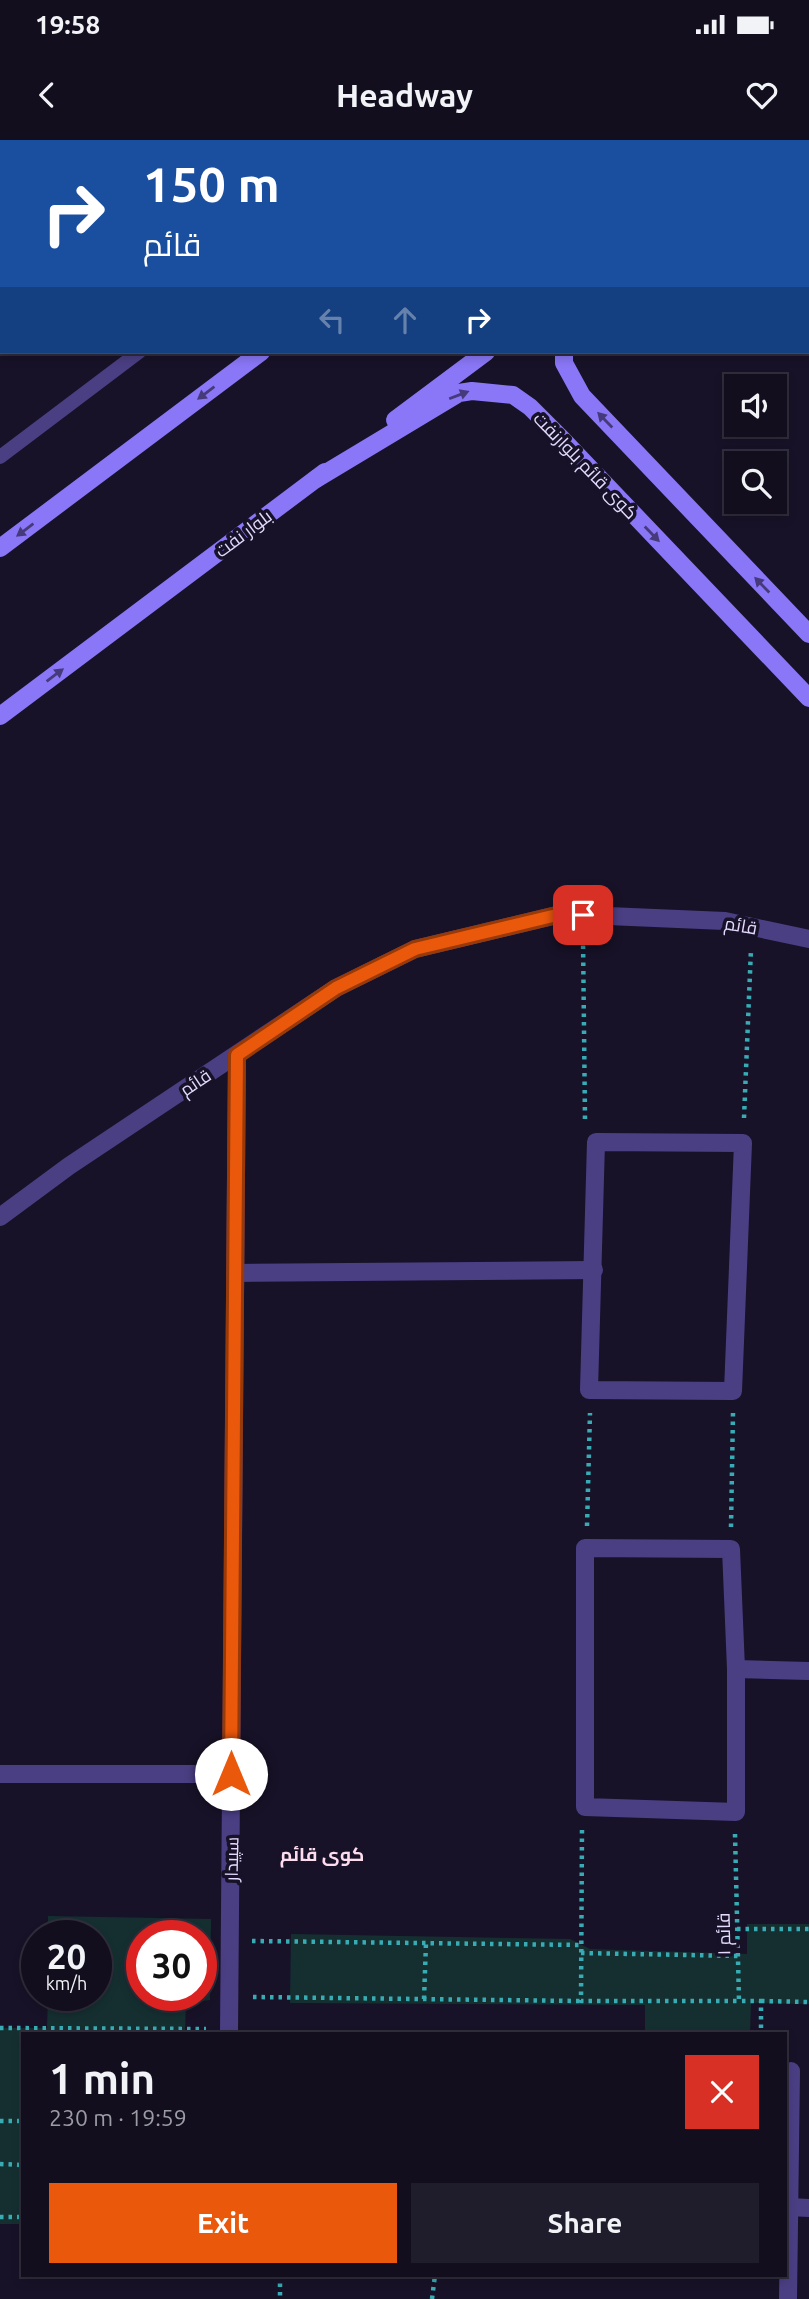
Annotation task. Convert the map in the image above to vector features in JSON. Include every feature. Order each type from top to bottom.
[{"type":"street","points":[[0,548],[258,354]]},
{"type":"street","name":"بلوار نفت","points":[[0,716],[483,354]]},
{"type":"street","points":[[565,354],[564,363],[582,396],[809,634]]},
{"type":"street","name":"کوی قائم بلوارنفت","points":[[316,479],[459,393],[486,391],[513,395],[530,407],[559,436],[809,698]]},
{"type":"street","name":"قائم","points":[[0,1217],[69,1166],[336,988],[415,949],[561,914],[725,921],[809,939]]},
{"type":"street","name":"سپیدار","points":[[229,2031],[237,1055]]},
{"type":"street","points":[[596,1142],[743,1143],[733,1391],[589,1390],[596,1142]]},
{"type":"street","points":[[235,1273],[594,1270]]},
{"type":"street","points":[[585,1548],[731,1549],[736,1669],[736,1812],[585,1807],[585,1548]]},
{"type":"street","points":[[736,1669],[809,1671]]},
{"type":"street","points":[[0,1774],[231,1774]]},
{"type":"street","points":[[788,2299],[790,2071]]},
{"type":"street","points":[[789,2207],[809,2208]]},
{"type":"lane","points":[[0,457],[136,354]]},
{"type":"path","points":[[583,915],[586,1135],[596,1142]]},
{"type":"path","points":[[743,1143],[752,927]]},
{"type":"path","points":[[585,1548],[589,1390]]},
{"type":"path","points":[[731,1549],[733,1391]]},
{"type":"path","points":[[581,2001],[585,1807]]},
{"type":"path","name":"قائم ۱","points":[[736,1812],[739,2001]]},
{"type":"path","points":[[737,1929],[809,1929]]},
{"type":"path","points":[[230,1941],[581,1945]]},
{"type":"path","points":[[425,1999],[426,1943]]},
{"type":"path","points":[[581,1953],[738,1956]]},
{"type":"path","points":[[229,1996],[809,2002]]},
{"type":"path","points":[[761,2001],[761,2032]]},
{"type":"path","points":[[0,2028],[229,2031]]},
{"type":"path","points":[[0,2121],[21,2121]]},
{"type":"path","points":[[0,2164],[21,2165]]},
{"type":"path","points":[[0,2217],[21,2217]]},
{"type":"path","points":[[280,2277],[280,2299]]},
{"type":"path","points":[[432,2299],[435,2277]]},
{"type":"green space","points":[[48,1916],[211,1919],[126,1920],[126,2011],[186,2011],[185,2032],[21,2032],[21,2224],[0,2224],[0,2028],[47,2028],[48,2011],[112,2011],[112,1920],[48,1920]]},
{"type":"green space","points":[[747,1924],[809,1924],[809,2004],[751,2003],[750,2032],[645,2032],[645,2005],[290,2003],[291,1934],[570,1939],[590,1949],[747,1954]]},
{"type":"district","name":"کوی قائم","points":[[322,1854]]},
{"type":"route","points":[[231,1774],[237,1055],[336,988],[415,949],[472,933],[561,914],[583,915]]}]
